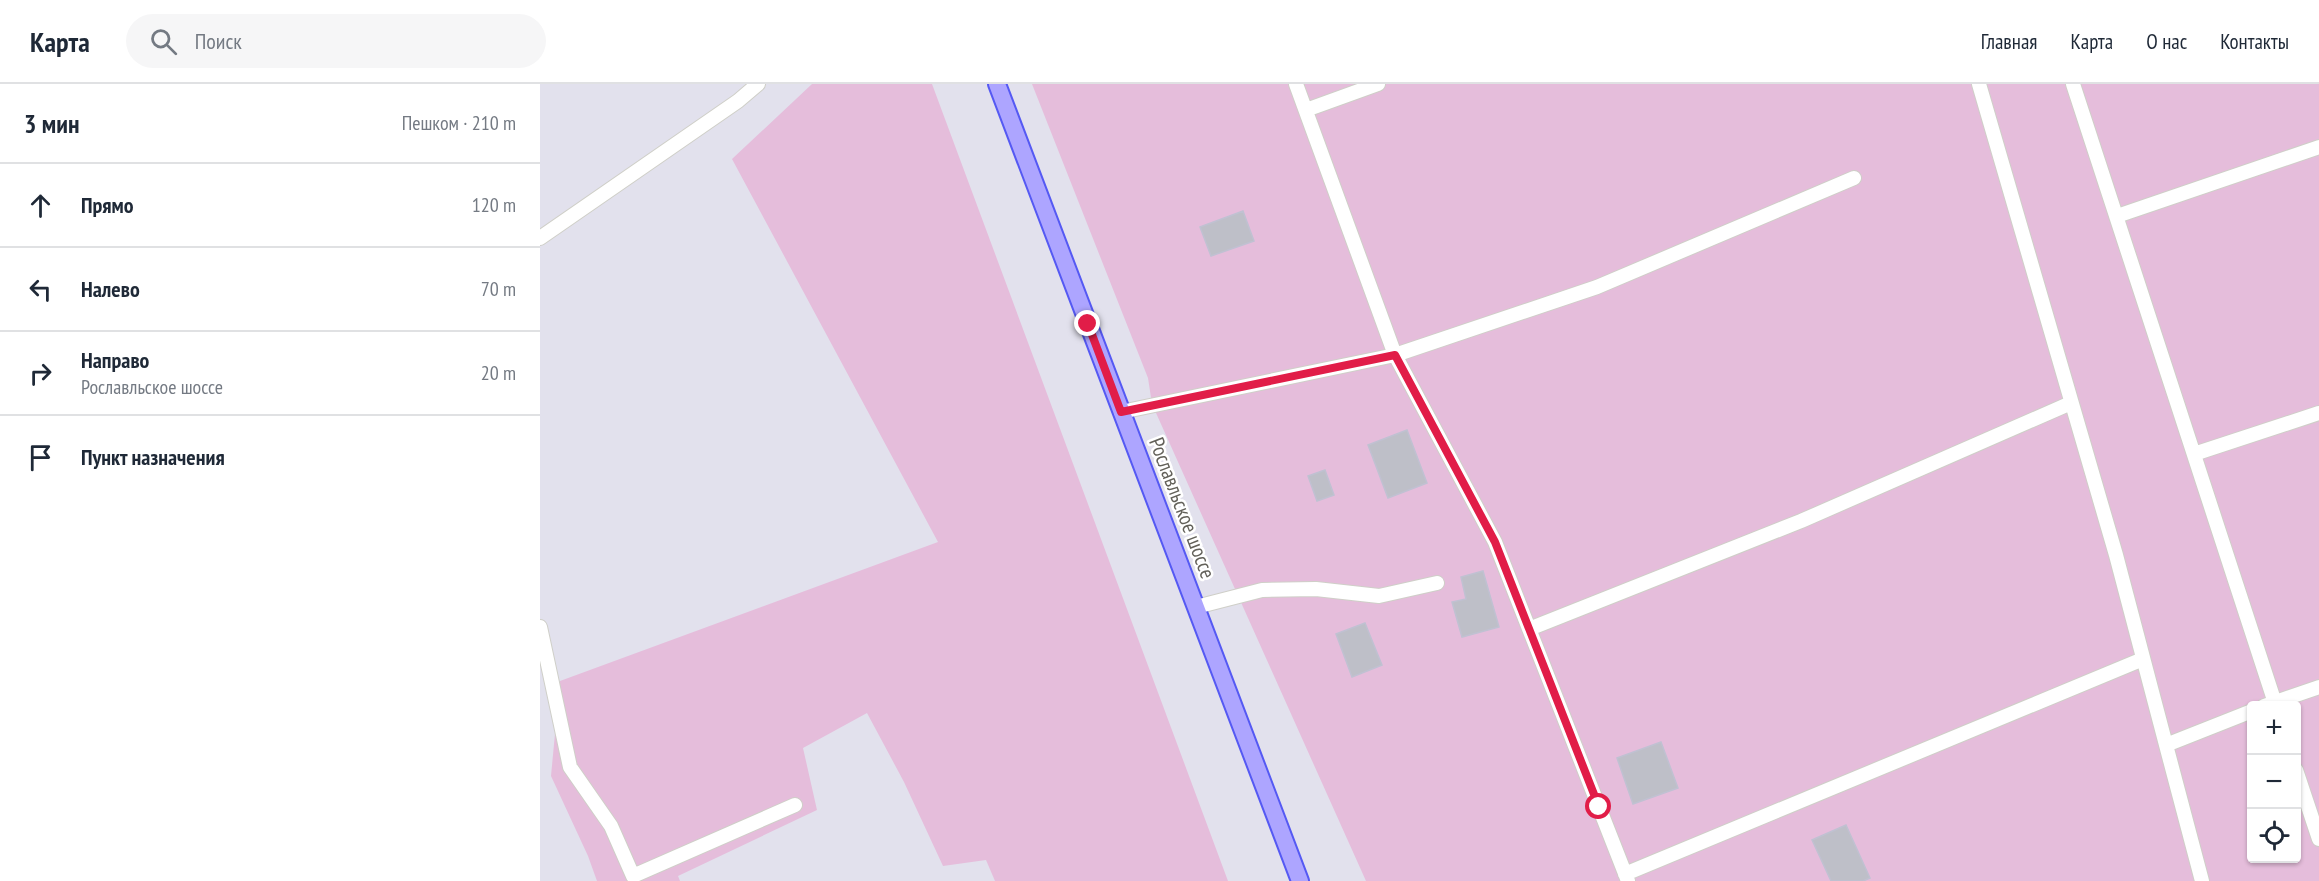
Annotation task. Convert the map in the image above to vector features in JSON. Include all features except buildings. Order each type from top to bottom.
[{"type":"main road","name":"Рославльское шоссе","points":[[997,84],[1300,881]]},
{"type":"lane","points":[[540,238],[758,84]]},
{"type":"lane","points":[[1296,84],[1395,355],[1495,542],[1627,878],[2143,659]]},
{"type":"lane","points":[[1306,110],[1378,84]]},
{"type":"lane","points":[[1979,84],[2116,555],[2202,881]]},
{"type":"lane","points":[[2073,84],[2194,454],[2271,701]]},
{"type":"lane","points":[[2117,216],[2319,147]]},
{"type":"lane","points":[[1121,412],[1395,355],[1597,287],[1854,178]]},
{"type":"lane","points":[[1529,629],[1801,521],[2071,403]]},
{"type":"lane","points":[[2194,454],[2319,413]]},
{"type":"lane","points":[[1196,607],[1262,590],[1316,589],[1379,596],[1437,583]]},
{"type":"lane","points":[[540,627],[570,767],[610,826],[633,879],[795,805]]},
{"type":"lane","points":[[2280,701],[2319,687]]},
{"type":"lane","points":[[2166,745],[2247,713]]},
{"type":"lane","points":[[2301,785],[2319,839]]},
{"type":"shaded area","points":[[812,84],[932,84],[1228,881],[995,881],[986,860],[943,866],[904,782],[867,713],[803,748],[817,810],[678,876],[680,881],[597,881],[551,776],[560,681],[938,542],[732,159]]},
{"type":"shaded area","points":[[1032,84],[2319,84],[2319,881],[1366,881],[1152,404],[1148,378]]},
{"type":"route","points":[[1088,324],[1121,412],[1395,355],[1495,542],[1599,807]]}]
